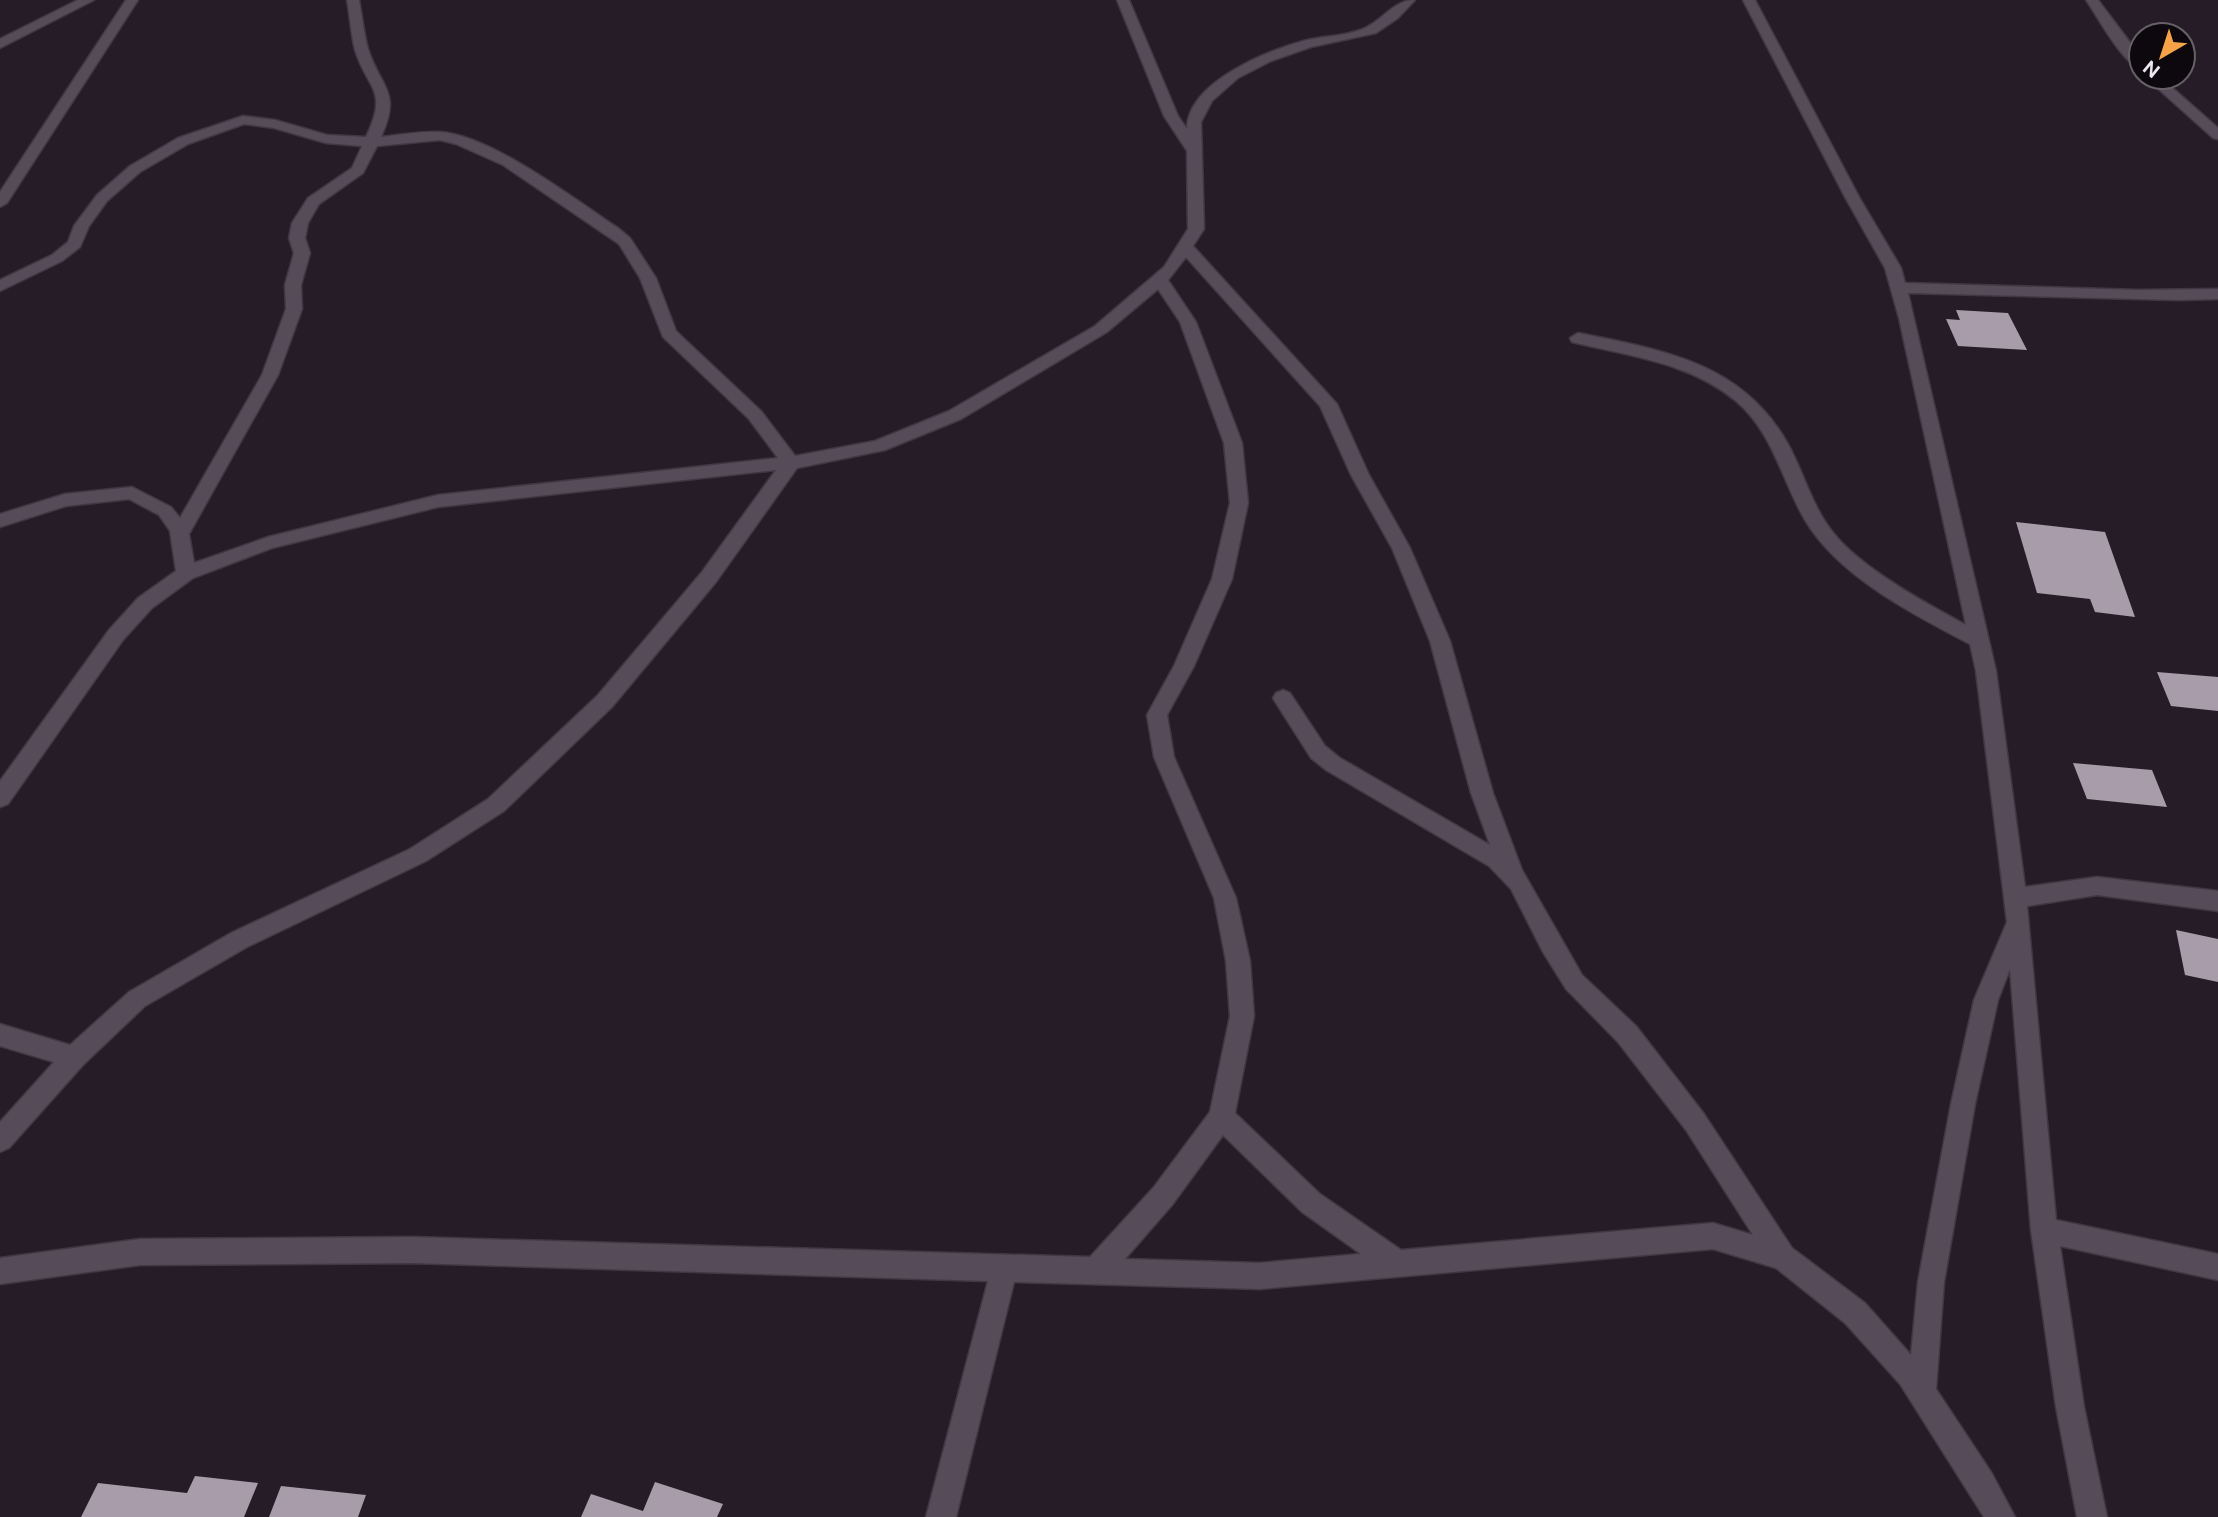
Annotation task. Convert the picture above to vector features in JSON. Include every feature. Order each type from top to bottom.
[{"type":"street","points":[[0,44],[88,0]]},
{"type":"street","points":[[0,203],[132,0]]},
{"type":"street","points":[[180,533],[270,375],[294,309],[293,285],[302,253],[297,238],[300,223],[313,201],[358,170],[382,121],[384,94],[362,50],[353,0]]},
{"type":"street","points":[[1123,0],[1171,116],[1195,152]]},
{"type":"street","points":[[0,798],[116,635],[145,603],[186,573],[268,543],[438,500],[791,463],[879,446],[956,415],[1101,329],[1170,270],[1196,229],[1195,122],[1206,99],[1233,75],[1266,58],[1308,44],[1371,30],[1409,0]]},
{"type":"street","points":[[1749,0],[1852,197],[1893,268],[1979,640],[1986,671],[2016,910],[2044,1230],[2070,1407],[2092,1517]]},
{"type":"street","points":[[2092,0],[2127,50]]},
{"type":"street","points":[[2168,91],[2218,135]]},
{"type":"street","points":[[0,286],[57,258],[75,244],[82,226],[102,198],[135,169],[183,141],[237,121],[253,119],[326,139],[370,142],[440,136],[461,141],[508,162],[613,231],[625,242],[648,278],[669,333],[755,415],[791,463]]},
{"type":"street","points":[[1185,247],[1328,404],[1360,475],[1401,548],[1440,641],[1482,793],[1513,876]]},
{"type":"street","points":[[1095,1272],[1163,1196],[1222,1117],[1242,1016],[1238,961],[1224,898],[1198,831],[1164,757],[1157,715],[1184,666],[1222,579],[1239,503],[1233,443],[1188,322],[1159,279]]},
{"type":"street","points":[[1898,288],[2105,295],[2218,294]]},
{"type":"street","points":[[1578,338],[1677,360],[1734,388],[1760,413],[1780,445],[1799,494],[1830,543],[1900,597],[1979,640]]},
{"type":"street","points":[[0,1140],[74,1057],[137,999],[239,940],[418,855],[496,805],[605,701],[709,577],[791,463]]},
{"type":"street","points":[[0,521],[65,500],[132,493],[165,511],[180,533],[186,573]]},
{"type":"street","points":[[1283,698],[1318,752],[1333,764],[1497,860],[1519,882],[1551,945],[1574,982],[1627,1034],[1687,1111],[1783,1257],[1856,1313],[1910,1374],[1981,1482],[2000,1517]]},
{"type":"street","points":[[2016,910],[2096,886],[2218,901]]},
{"type":"street","points":[[1922,1392],[1931,1282],[1963,1104],[1986,1000],[2016,910]]},
{"type":"street","points":[[0,1035],[74,1057]]},
{"type":"street","points":[[1222,1117],[1311,1203],[1398,1264]]},
{"type":"street","points":[[2044,1230],[2218,1267]]},
{"type":"street","points":[[0,1271],[140,1252],[412,1250],[1260,1276],[1713,1236],[1783,1257]]},
{"type":"street","points":[[941,1517],[1004,1269]]},
{"type":"building","points":[[1956,310],[2008,313],[2027,350],[1958,346],[1946,319],[1960,320]]},
{"type":"building","points":[[2016,522],[2105,532],[2135,617],[2095,612],[2090,599],[2037,593]]},
{"type":"building","points":[[2157,672],[2218,677],[2218,711],[2171,706]]},
{"type":"building","points":[[2073,763],[2152,770],[2167,807],[2087,799]]},
{"type":"building","points":[[2176,930],[2218,939],[2218,982],[2185,975]]},
{"type":"building","points":[[195,1476],[258,1483],[244,1517],[81,1517],[98,1483],[187,1493]]},
{"type":"building","points":[[655,1482],[723,1504],[717,1517],[581,1517],[591,1494],[643,1511]]},
{"type":"building","points":[[281,1486],[366,1495],[358,1517],[269,1517]]}]
